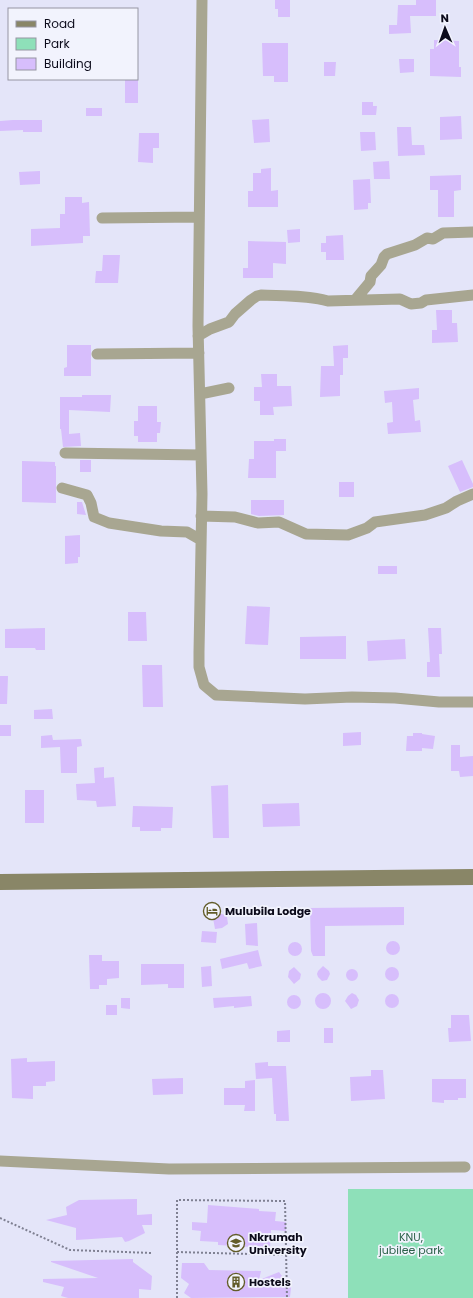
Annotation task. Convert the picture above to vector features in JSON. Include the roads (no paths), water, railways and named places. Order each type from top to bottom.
[{"type":"street","points":[[202,0],[198,336],[201,455],[199,667],[204,685],[216,695],[305,700],[395,698],[439,702],[473,702]]},
{"type":"street","points":[[102,218],[199,217]]},
{"type":"street","points":[[355,300],[370,282],[371,276],[381,265],[387,254],[415,245],[427,238],[433,239],[443,233],[473,232]]},
{"type":"street","points":[[198,336],[210,329],[229,322],[257,296],[295,296],[328,300],[400,299],[411,304],[421,304],[426,300],[473,295]]},
{"type":"street","points":[[97,354],[199,353]]},
{"type":"street","points":[[200,394],[229,388]]},
{"type":"street","points":[[65,453],[201,455]]},
{"type":"street","points":[[62,488],[87,495],[91,503],[94,517],[109,523],[161,531],[187,532],[201,540]]},
{"type":"street","points":[[201,516],[235,517],[258,523],[279,522],[306,534],[348,535],[367,528],[375,522],[425,515],[446,508],[457,500],[473,494]]},
{"type":"street","points":[[0,882],[473,877]]},
{"type":"street","points":[[0,1161],[169,1169],[465,1167]]},
{"type":"place","name":"Mulubila Lodge","points":[[212,911]]},
{"type":"place","name":"Nkrumah University","points":[[236,1243]]},
{"type":"place","name":"Hostels","points":[[236,1282]]},
{"type":"park label","name":"KNU, jubilee park","points":[[411,1243]]}]
